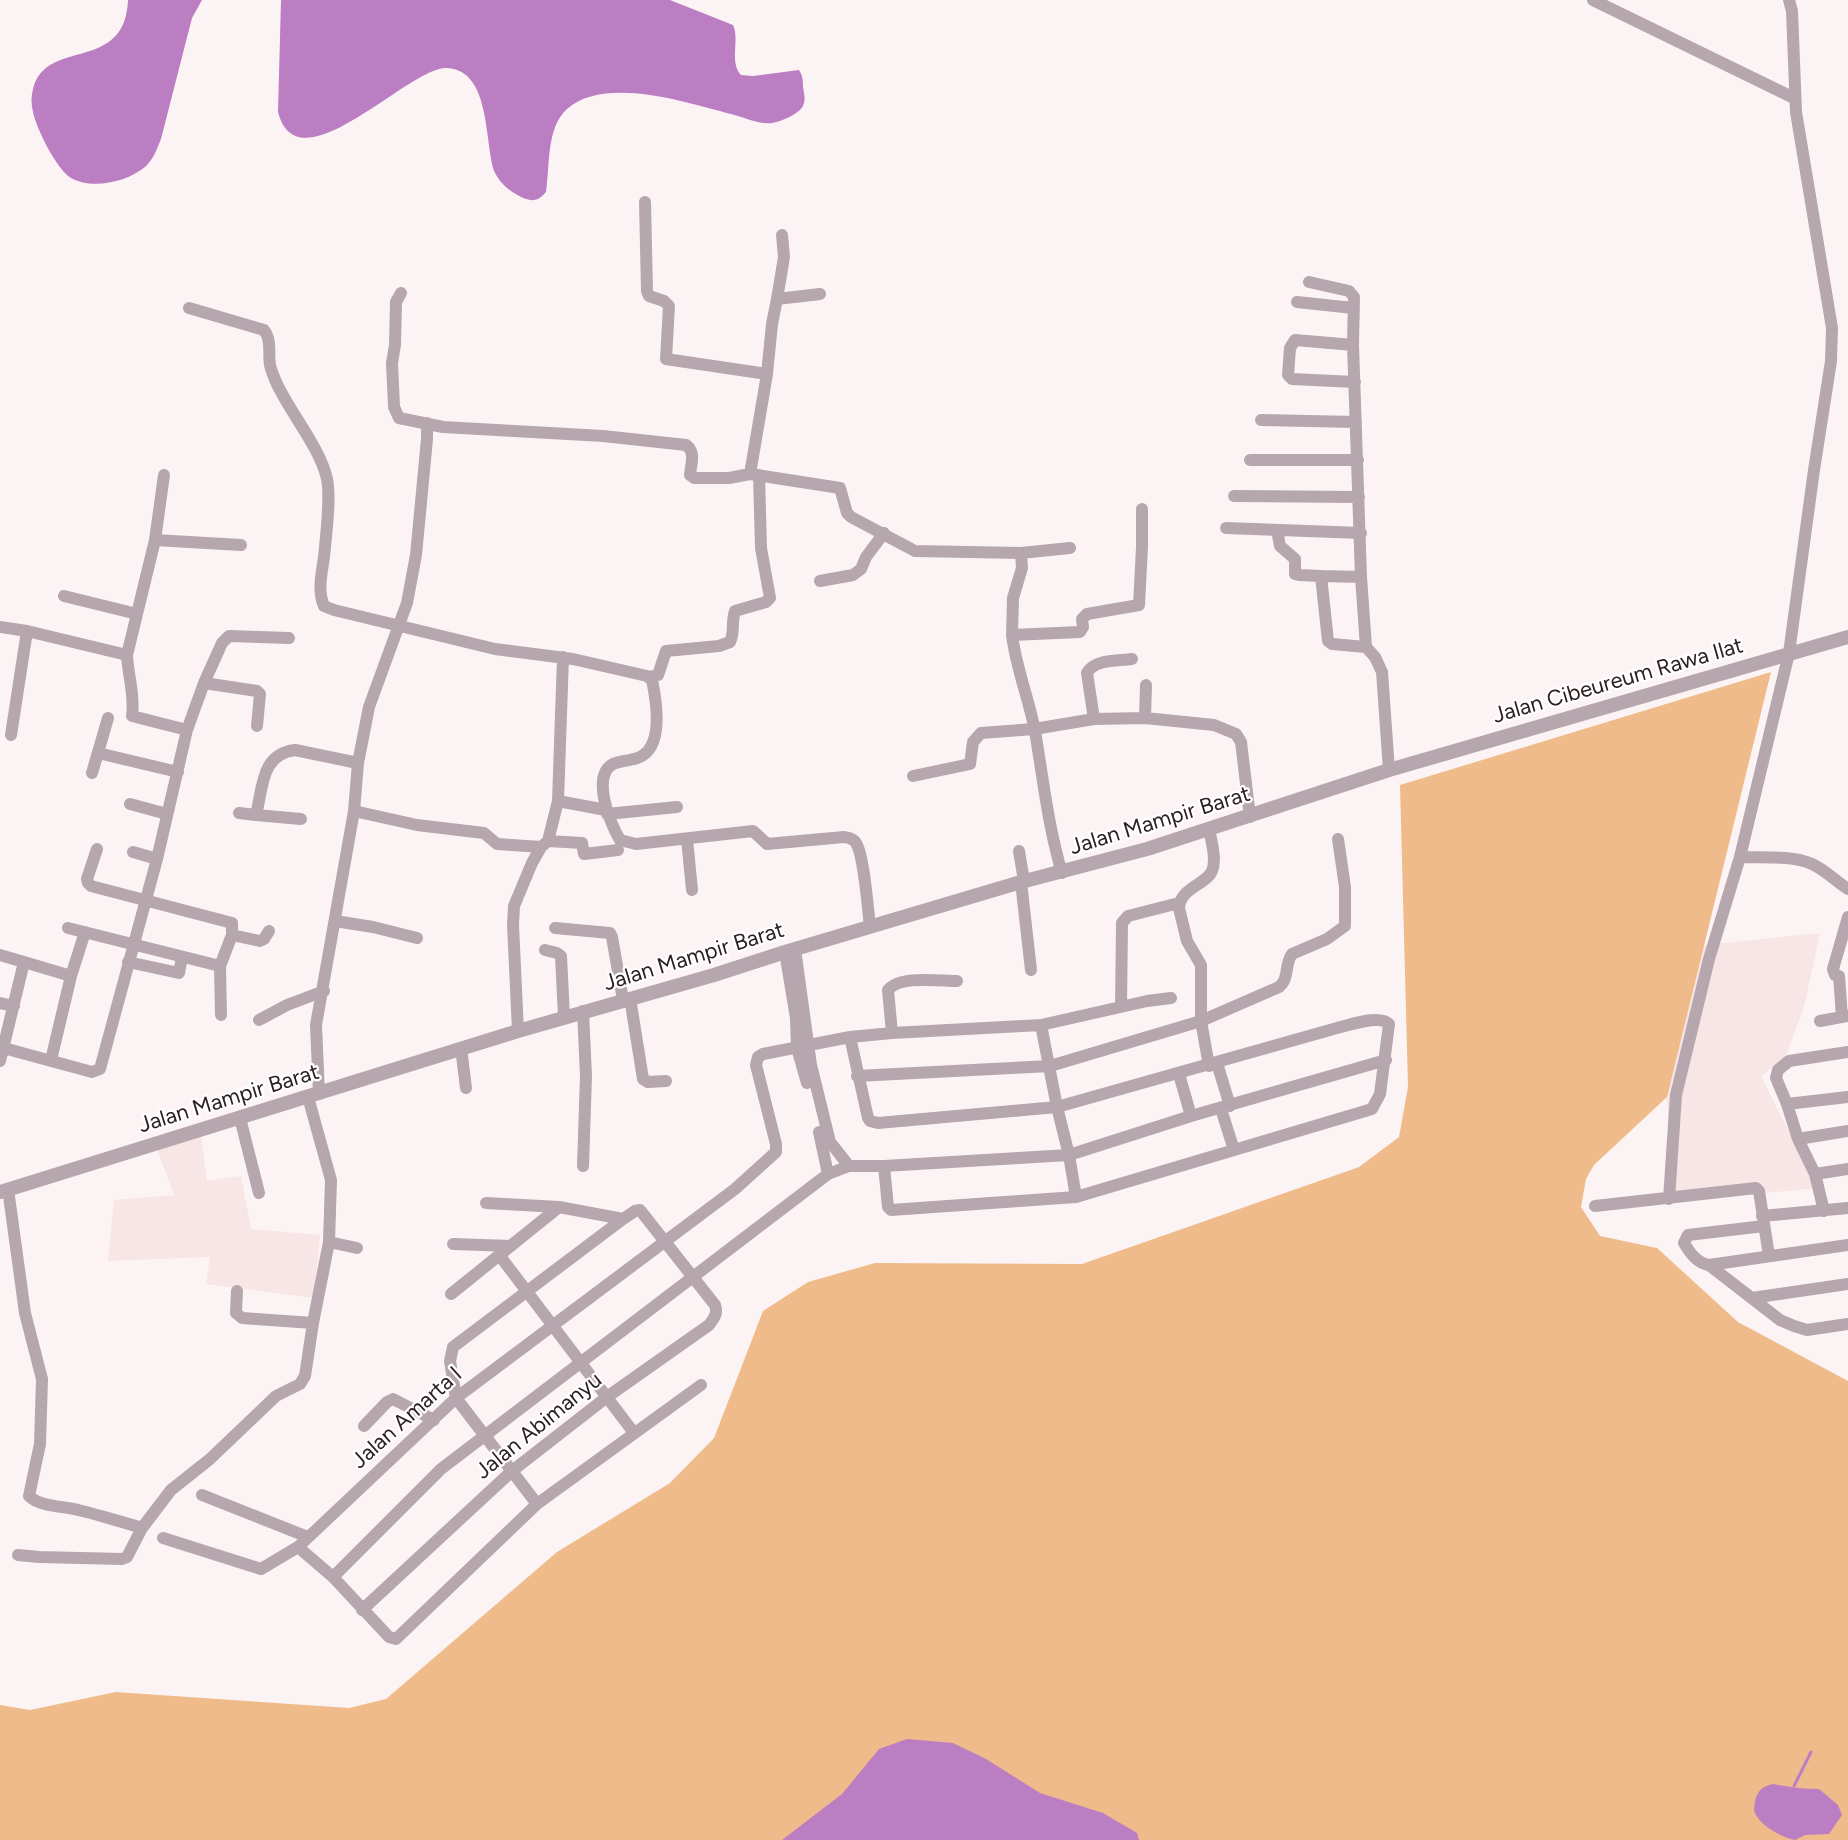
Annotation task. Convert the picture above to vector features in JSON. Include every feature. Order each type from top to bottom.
[{"type":"street","points":[[1593,0],[1794,98]]},
{"type":"street","points":[[1670,1199],[1676,1095],[1710,959],[1740,857],[1790,643],[1832,361],[1832,328],[1814,232],[1794,98],[1792,11],[1789,0]]},
{"type":"street","points":[[645,202],[647,291],[649,296],[664,301],[669,306],[666,359],[767,374]]},
{"type":"street","points":[[189,308],[264,330],[268,336],[270,365],[276,381],[318,454],[327,479],[324,556],[320,579],[320,598],[324,606],[495,649],[563,657],[649,677],[658,675],[666,651],[719,646],[730,642],[735,611],[766,602],[770,598],[761,548],[755,474],[772,324],[784,257],[782,235]]},
{"type":"street","points":[[1309,282],[1349,291],[1354,297],[1353,345],[1361,577],[1366,647],[1375,657],[1382,672],[1395,769]]},
{"type":"street","points":[[401,293],[396,302],[395,345],[392,363],[395,413],[399,418],[443,428],[603,436],[686,445],[691,448],[693,454],[690,475],[694,478],[729,478],[755,474],[840,488],[846,513],[850,517],[915,551],[1021,553],[1070,548]]},
{"type":"street","points":[[777,299],[820,294]]},
{"type":"street","points":[[1297,302],[1353,308]]},
{"type":"street","points":[[1353,345],[1295,340],[1290,348],[1288,375],[1292,380],[1355,382]]},
{"type":"street","points":[[1261,420],[1356,422]]},
{"type":"street","points":[[18,1555],[122,1559],[127,1557],[142,1528],[171,1490],[210,1459],[276,1396],[300,1384],[307,1368],[313,1323],[329,1242],[331,1180],[314,1095],[316,1025],[324,992],[354,811],[358,763],[369,707],[400,626],[416,555],[427,423]]},
{"type":"street","points":[[1250,460],[1358,460]]},
{"type":"street","points":[[164,475],[155,540],[127,655],[128,674],[134,700],[132,716],[188,730]]},
{"type":"street","points":[[1234,496],[1359,497]]},
{"type":"street","points":[[1012,635],[1080,632],[1083,627],[1082,619],[1087,614],[1139,605],[1142,509]]},
{"type":"street","points":[[1226,528],[1360,533]]},
{"type":"street","points":[[1277,530],[1280,546],[1295,559],[1296,573],[1299,575],[1361,577]]},
{"type":"street","points":[[820,581],[853,575],[861,569],[866,557],[884,533]]},
{"type":"street","points":[[155,540],[241,545]]},
{"type":"street","points":[[1021,553],[1022,568],[1013,598],[1012,635],[1034,729],[1052,838],[1062,873]]},
{"type":"street","points":[[1321,576],[1328,641],[1332,644],[1366,647]]},
{"type":"street","points":[[64,596],[137,614]]},
{"type":"street","points":[[0,627],[27,631],[127,655]]},
{"type":"street","points":[[11,735],[27,631]]},
{"type":"street","points":[[2,1047],[92,1072],[100,1069],[157,860],[188,730],[204,683],[222,643],[229,636],[289,638]]},
{"type":"street","name":"Jalan Cibeureum Rawa Ilat","points":[[1395,769],[1790,643],[1848,637]]},
{"type":"street","points":[[518,1030],[514,906],[532,863],[544,844],[558,801],[563,657]]},
{"type":"street","points":[[1094,719],[1087,673],[1090,667],[1098,663],[1132,659]]},
{"type":"street","points":[[649,677],[652,680],[657,704],[654,739],[647,751],[633,761],[616,762],[608,767],[603,775],[606,812],[620,840],[636,844],[753,831],[767,844],[844,837],[852,839],[857,843],[861,862],[870,927]]},
{"type":"street","points":[[204,683],[257,691],[260,694],[257,726]]},
{"type":"street","points":[[1145,718],[1146,685]]},
{"type":"street","points":[[92,773],[108,718]]},
{"type":"street","points":[[913,776],[970,764],[973,742],[981,733],[1034,729],[1094,719],[1145,718],[1208,724],[1228,729],[1236,734],[1241,742],[1250,817]]},
{"type":"street","points":[[256,815],[267,766],[275,756],[285,751],[295,750],[358,763]]},
{"type":"street","points":[[98,753],[178,772]]},
{"type":"street","name":"Jalan Mampir Barat","points":[[4,1191],[518,1030],[714,975],[1023,881],[1062,873],[1147,849],[1395,769]]},
{"type":"street","points":[[558,801],[606,812],[677,807]]},
{"type":"street","points":[[130,804],[167,814]]},
{"type":"street","points":[[354,811],[417,825],[484,833],[497,844],[582,843],[584,854],[618,850]]},
{"type":"street","points":[[239,813],[301,819]]},
{"type":"street","points":[[1121,1006],[1122,923],[1128,916],[1179,903],[1187,892],[1212,873],[1214,862],[1209,828]]},
{"type":"street","points":[[687,839],[692,890]]},
{"type":"street","points":[[857,1076],[1050,1066],[1201,1021],[1279,987],[1286,979],[1289,958],[1292,954],[1327,939],[1345,926],[1345,887],[1338,839]]},
{"type":"street","points":[[97,849],[87,879],[89,884],[232,923],[232,935],[220,966],[221,1015]]},
{"type":"street","points":[[1019,851],[1031,970]]},
{"type":"street","points":[[133,852],[157,860]]},
{"type":"street","points":[[1740,857],[1805,862],[1814,865],[1848,889]]},
{"type":"street","points":[[1179,903],[1187,941],[1200,965],[1201,1021],[1225,1107],[1234,1150]]},
{"type":"street","points":[[1820,1020],[1845,1016],[1843,975],[1835,975],[1833,969],[1848,917]]},
{"type":"street","points":[[335,921],[373,927],[417,938]]},
{"type":"street","points":[[68,928],[220,966]]},
{"type":"street","points":[[555,928],[610,933],[643,1080],[666,1082]]},
{"type":"street","points":[[232,935],[260,941],[269,931]]},
{"type":"street","points":[[51,1060],[71,976],[85,932]]},
{"type":"street","points":[[545,950],[557,953],[561,957],[564,1017]]},
{"type":"street","points":[[790,950],[802,1047],[826,1144],[828,1174]]},
{"type":"street","points":[[0,955],[71,976]]},
{"type":"street","points":[[128,962],[179,973],[183,957]]},
{"type":"street","points":[[0,1061],[24,962]]},
{"type":"street","points":[[892,1033],[888,990],[892,985],[918,980],[957,981]]},
{"type":"street","points":[[259,1020],[287,1005],[324,992]]},
{"type":"street","points":[[802,1047],[850,1037],[892,1033],[1041,1025],[1121,1006],[1171,998]]},
{"type":"street","points":[[0,1003],[14,1006]]},
{"type":"street","points":[[583,1011],[586,1076],[583,1166]]},
{"type":"street","points":[[850,1037],[868,1118],[873,1122],[1057,1107],[1337,1028],[1378,1019],[1389,1024],[1380,1095],[1372,1109],[1076,1197],[891,1210],[888,1207],[884,1166]]},
{"type":"street","points":[[1041,1025],[1076,1197]]},
{"type":"street","name":"Jalan Amarta I","points":[[163,1538],[261,1569],[298,1547],[456,1398],[735,1189],[776,1152],[756,1065],[758,1057],[763,1054],[802,1047]]},
{"type":"street","points":[[460,1048],[465,1088]]},
{"type":"street","points":[[1824,1211],[1815,1174],[1798,1139],[1776,1078],[1782,1065],[1789,1061],[1848,1052]]},
{"type":"street","points":[[333,1577],[441,1468],[828,1174],[849,1166],[1069,1155],[1191,1116],[1386,1060]]},
{"type":"street","points":[[1179,1074],[1191,1116]]},
{"type":"street","points":[[1787,1104],[1848,1097]]},
{"type":"street","points":[[240,1118],[259,1193]]},
{"type":"street","points":[[1798,1139],[1848,1131]]},
{"type":"street","points":[[826,1144],[849,1166]]},
{"type":"street","points":[[1815,1174],[1848,1169]]},
{"type":"street","points":[[1595,1206],[1756,1188],[1759,1191],[1768,1256]]},
{"type":"street","points":[[4,1191],[25,1313],[42,1379],[40,1444],[29,1496],[31,1499],[44,1503],[142,1528]]},
{"type":"street","points":[[486,1203],[559,1208],[623,1219]]},
{"type":"street","points":[[451,1294],[559,1208]]},
{"type":"street","points":[[1848,1208],[1688,1235],[1684,1243],[1689,1252],[1702,1264],[1709,1265],[1848,1245]]},
{"type":"street","points":[[537,1504],[456,1398],[450,1361],[453,1347],[635,1211],[640,1210],[695,1277]]},
{"type":"street","points":[[329,1242],[357,1248]]},
{"type":"street","points":[[453,1244],[511,1246]]},
{"type":"street","points":[[500,1256],[634,1433]]},
{"type":"street","points":[[1709,1265],[1780,1320],[1807,1330],[1848,1324]]},
{"type":"street","name":"Jalan Abimanyu","points":[[362,1610],[512,1471],[607,1397],[709,1325],[717,1310],[695,1277]]},
{"type":"street","points":[[1752,1298],[1848,1284]]},
{"type":"street","points":[[237,1292],[237,1313],[242,1318],[313,1323]]},
{"type":"street","points":[[298,1547],[333,1577],[389,1637],[396,1639],[537,1504],[701,1385]]},
{"type":"street","points":[[364,1426],[387,1402],[393,1399],[434,1420]]},
{"type":"street","points":[[202,1496],[308,1537]]},
{"type":"shaded area","points":[[128,0],[202,0],[192,18],[161,139],[150,161],[129,177],[109,183],[79,182],[65,174],[43,138],[32,109],[33,89],[41,73],[53,64],[100,47],[114,38],[124,23]]},
{"type":"shaded area","points":[[281,0],[670,0],[733,25],[736,37],[736,64],[741,75],[753,76],[799,70],[804,101],[801,109],[794,115],[767,123],[647,95],[603,94],[583,99],[567,109],[555,126],[550,148],[546,192],[537,199],[529,200],[508,189],[495,173],[479,95],[472,81],[462,72],[447,68],[430,73],[330,132],[308,138],[289,132],[278,112]]},
{"type":"shaded area","points":[[1771,672],[1667,1097],[1594,1165],[1586,1179],[1581,1207],[1600,1236],[1657,1248],[1738,1322],[1848,1381],[1848,1840],[0,1840],[0,1705],[30,1710],[116,1692],[349,1708],[386,1699],[557,1552],[670,1483],[714,1438],[763,1311],[808,1282],[875,1263],[1082,1264],[1359,1167],[1399,1137],[1408,1087],[1400,785]]},
{"type":"shaded area","points":[[1820,933],[1804,1007],[1785,1058],[1761,1076],[1817,1188],[1673,1202],[1667,1097],[1704,945]]},
{"type":"shaded area","points":[[201,1135],[207,1181],[241,1176],[251,1229],[320,1235],[314,1298],[206,1284],[210,1257],[108,1261],[114,1200],[174,1195],[157,1149]]},
{"type":"shaded area","points":[[907,1739],[953,1743],[986,1759],[1040,1793],[1103,1813],[1137,1833],[1139,1840],[782,1840],[842,1794],[879,1749]]},
{"type":"shaded area","points":[[1773,1784],[1819,1789],[1838,1805],[1842,1815],[1829,1834],[1805,1835],[1795,1840],[1784,1836],[1766,1826],[1754,1811],[1760,1790]]},
{"type":"waterway","points":[[1794,1786],[1811,1752]]}]
